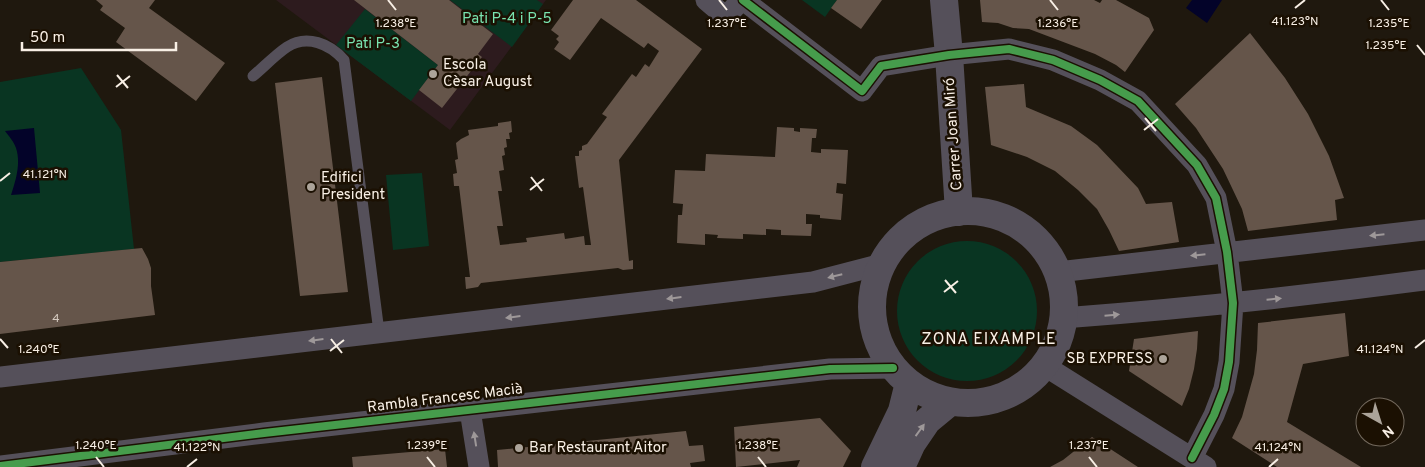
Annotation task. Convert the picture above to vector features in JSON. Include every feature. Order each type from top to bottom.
[{"type":"street","name":"Carrer Joan Miró","points":[[706,0],[726,17],[742,0],[862,91],[881,66],[949,56]]},
{"type":"street","name":"Carrer Joan Miró","points":[[944,0],[959,212]]},
{"type":"street","points":[[949,56],[1009,49],[1053,60],[1100,80],[1138,101],[1197,165],[1216,198],[1228,252],[1233,303],[1229,362],[1224,389],[1199,463],[1045,366]]},
{"type":"street","points":[[976,211],[996,215],[1021,227],[1040,243],[1052,260],[1058,272],[1064,295],[1060,337],[1045,366],[1028,383],[1002,397],[976,403],[950,402],[930,396],[901,375],[885,356],[877,338],[872,310],[875,282],[882,264],[898,241],[908,232],[932,218],[959,212],[976,211]]},
{"type":"street","points":[[1058,272],[1425,230]]},
{"type":"street","points":[[0,378],[812,282],[882,264]]},
{"type":"street","points":[[1063,318],[1170,310],[1336,292],[1425,280]]},
{"type":"street","name":"Rambla Francesc Macià","points":[[0,466],[117,460],[470,410],[830,368],[901,375]]},
{"type":"street","points":[[875,467],[902,411],[901,375]]},
{"type":"street","points":[[901,467],[912,443],[927,421],[950,402]]},
{"type":"street","points":[[470,410],[479,467]]},
{"type":"lane","points":[[253,76],[288,47],[302,41],[321,43],[336,52],[344,60],[378,332]]},
{"type":"shaded area","name":"Escola Cèsar August","points":[[276,0],[546,0],[450,130]]},
{"type":"green space","name":"Pati P-4 i P-5","points":[[450,0],[537,0],[543,4],[512,47]]},
{"type":"green space","points":[[802,0],[837,0],[825,17]]},
{"type":"green space","name":"Pati P-3","points":[[365,9],[438,65],[411,101],[336,45]]},
{"type":"green space","points":[[81,68],[121,130],[134,249],[0,262],[0,82]]},
{"type":"green space","points":[[422,173],[429,246],[393,250],[386,175]]},
{"type":"green space","points":[[967,241],[994,247],[1006,253],[1016,262],[1025,272],[1031,284],[1037,311],[1031,338],[1025,350],[1016,360],[1006,369],[994,375],[967,381],[940,375],[928,369],[918,360],[909,350],[903,338],[897,311],[903,284],[909,272],[918,262],[928,253],[940,247]]},
{"type":"water","points":[[1192,0],[1222,0],[1207,23],[1186,8]]},
{"type":"water","points":[[34,128],[40,193],[11,195],[18,160],[15,146],[5,131]]},
{"type":"building","points":[[96,0],[155,0],[149,8],[225,63],[196,101],[116,42],[125,28],[100,10],[103,6]]},
{"type":"building","points":[[354,0],[449,0],[493,34],[478,54],[482,57],[442,108],[419,90],[438,65]]},
{"type":"building","points":[[573,0],[636,0],[702,49],[619,160],[629,261],[633,260],[633,269],[623,270],[618,268],[481,283],[478,287],[466,289],[465,277],[470,277],[459,186],[454,186],[453,174],[457,173],[455,160],[458,159],[456,143],[469,135],[468,130],[498,126],[498,123],[511,121],[512,132],[509,133],[510,139],[506,139],[507,147],[504,148],[505,155],[502,156],[504,170],[499,171],[502,191],[498,191],[503,226],[497,226],[500,245],[527,242],[526,238],[564,233],[565,239],[584,236],[585,245],[591,245],[583,187],[579,188],[575,156],[579,156],[582,146],[587,144],[607,117],[602,114],[632,74],[636,77],[645,64],[649,67],[659,51],[648,43],[644,48],[601,18],[570,60],[554,49],[559,42],[556,39],[559,36],[551,30]]},
{"type":"building","points":[[837,0],[882,0],[861,29],[831,8]]},
{"type":"building","points":[[980,0],[1094,0],[1100,3],[1102,0],[1116,0],[1149,18],[1154,30],[1125,72],[1095,54],[1029,29],[982,22]]},
{"type":"building","points":[[1250,33],[1285,78],[1308,114],[1329,156],[1344,198],[1335,200],[1337,220],[1248,231],[1242,209],[1223,169],[1196,128],[1175,104]]},
{"type":"building","name":"Edifici President","points":[[322,77],[348,292],[300,296],[275,83]]},
{"type":"building","points":[[1024,84],[1026,107],[1071,126],[1097,145],[1138,188],[1146,204],[1172,202],[1179,242],[1119,251],[1097,209],[1078,190],[1055,171],[1027,157],[991,145],[985,87]]},
{"type":"building","points":[[777,127],[794,128],[794,131],[800,132],[800,128],[817,129],[816,138],[812,138],[811,152],[821,153],[821,149],[848,150],[846,184],[837,183],[836,193],[843,194],[841,220],[820,218],[820,215],[806,214],[806,224],[812,224],[811,236],[781,235],[781,230],[766,229],[766,235],[743,234],[743,239],[717,238],[718,235],[705,234],[705,245],[677,243],[678,215],[682,215],[683,204],[673,203],[675,170],[705,171],[706,154],[775,157]]},
{"type":"building","points":[[142,248],[151,268],[151,286],[155,315],[0,334],[0,262]]},
{"type":"building","points":[[1345,313],[1349,356],[1303,364],[1287,422],[1361,467],[1277,467],[1232,438],[1242,417],[1254,374],[1258,323]]},
{"type":"building","name":"SB EXPRESS","points":[[1198,331],[1194,369],[1182,406],[1129,371],[1134,339]]},
{"type":"building","points":[[820,418],[851,451],[843,467],[797,467],[800,460],[736,467],[734,427]]},
{"type":"building","points":[[686,431],[689,446],[703,445],[705,461],[690,463],[691,467],[498,467],[497,450]]},
{"type":"building","points":[[1092,437],[1138,467],[1050,467],[1063,460]]},
{"type":"building","points":[[445,449],[447,467],[353,467],[352,457]]},
{"type":"cycle path","points":[[743,0],[862,91],[881,66],[949,55],[1009,49],[1053,60],[1100,80],[1138,101],[1197,165],[1216,198],[1227,252],[1233,303],[1229,362],[1224,389],[1214,415],[1192,458]]},
{"type":"cycle path","points":[[0,466],[264,433],[830,369],[893,368]]},
{"type":"place","name":"Escola Cèsar August","points":[[433,74]]},
{"type":"place","name":"Edifici President","points":[[311,187]]},
{"type":"place","name":"SB EXPRESS","points":[[1163,359]]},
{"type":"place","name":"Bar Restaurant Aitor","points":[[519,448]]},
{"type":"district","name":"ZONA EIXAMPLE","points":[[989,340]]}]
